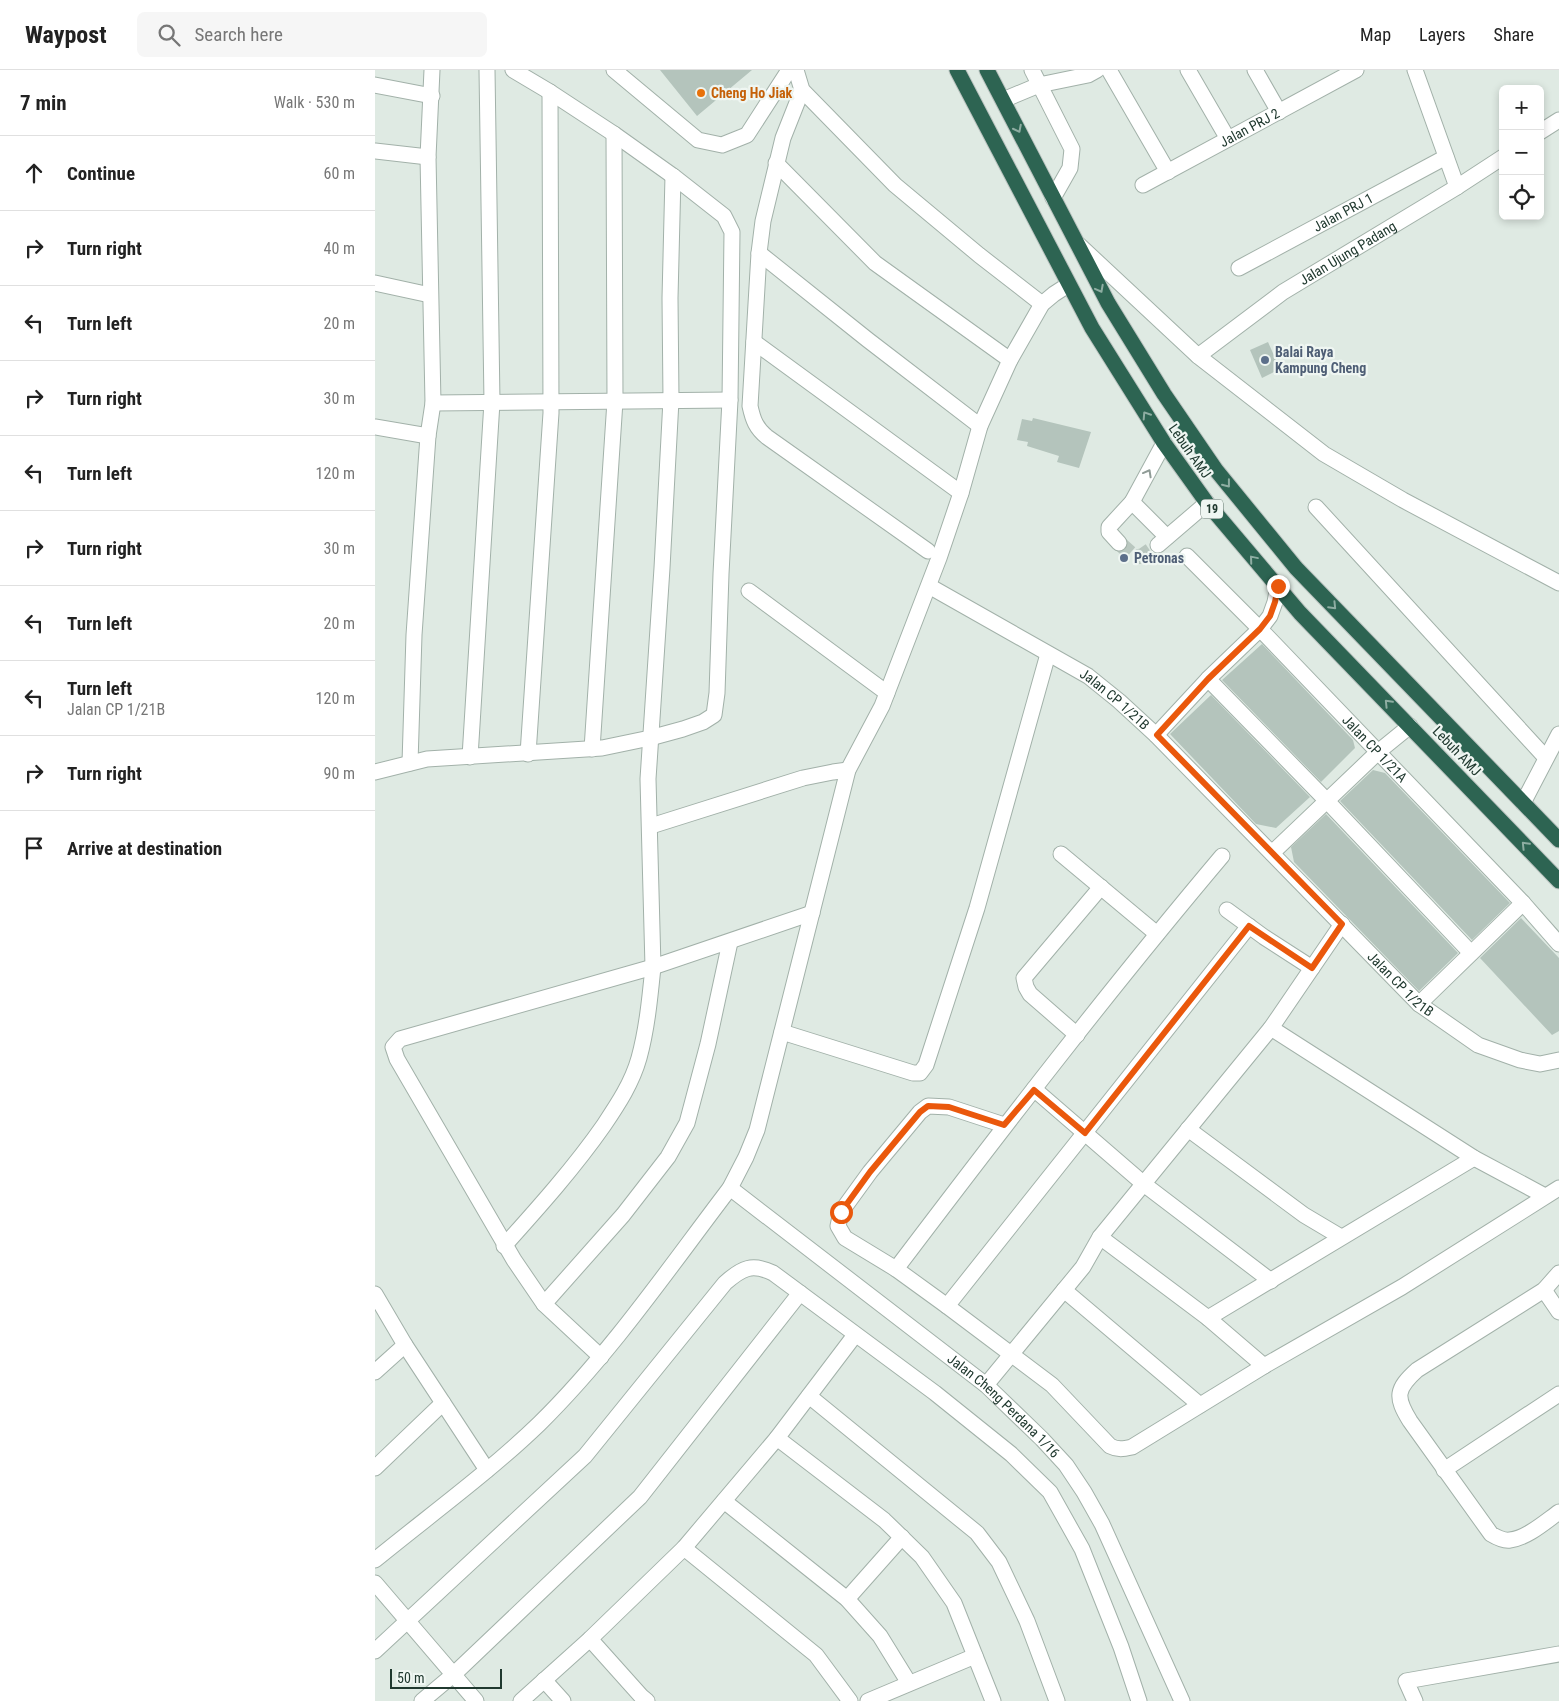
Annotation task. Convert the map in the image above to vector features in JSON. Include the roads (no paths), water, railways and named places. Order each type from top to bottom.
[{"type":"highway","name":"Lebuh AMJ","points":[[957,70],[1097,336],[1164,443],[1207,503],[1300,613],[1559,880]]},
{"type":"highway","name":"Lebuh AMJ","points":[[987,70],[995,78],[1003,100],[1108,304],[1164,394],[1215,470],[1296,568],[1559,840]]},
{"type":"street","points":[[410,763],[414,635],[428,436],[433,403],[428,158],[432,70]]},
{"type":"street","points":[[470,757],[493,402],[487,70]]},
{"type":"street","points":[[614,70],[698,140],[722,145],[747,135],[789,70]]},
{"type":"street","points":[[796,70],[802,90],[895,185],[979,255],[1042,304]]},
{"type":"street","points":[[1032,70],[1072,149],[1070,168],[1053,198]]},
{"type":"street","points":[[1003,100],[1039,85],[1088,75],[1097,70]]},
{"type":"street","points":[[1109,70],[1167,172]]},
{"type":"street","points":[[1188,70],[1228,139]]},
{"type":"street","points":[[1255,70],[1279,112]]},
{"type":"street","name":"Jalan PRJ 2","points":[[1143,185],[1279,112],[1333,75],[1356,70]]},
{"type":"street","points":[[1415,70],[1457,187]]},
{"type":"street","points":[[375,772],[427,759],[528,754],[592,748],[650,738],[703,722],[714,715],[717,693],[730,400],[732,232],[724,216],[673,176],[521,72]]},
{"type":"street","points":[[375,85],[432,96]]},
{"type":"street","points":[[802,90],[791,114],[776,163],[763,221],[759,252],[750,406],[753,419],[759,430],[928,550]]},
{"type":"street","points":[[528,754],[551,402],[550,92]]},
{"type":"street","points":[[1543,130],[1559,120]]},
{"type":"street","points":[[592,748],[615,401],[614,134]]},
{"type":"street","points":[[376,155],[428,158]]},
{"type":"street","name":"Jalan PRJ 1","points":[[1239,268],[1446,157]]},
{"type":"street","name":"Jalan Ujung Padang","points":[[1198,356],[1283,292],[1499,160]]},
{"type":"street","points":[[776,163],[875,263],[1010,360]]},
{"type":"street","points":[[505,1246],[553,1192],[592,1142],[624,1096],[639,1058],[651,994],[653,967],[651,826],[648,780],[671,400],[670,298],[673,176]]},
{"type":"street","points":[[1075,241],[1198,356],[1324,454],[1403,500],[1559,584]]},
{"type":"street","points":[[759,252],[868,340],[980,426]]},
{"type":"street","points":[[375,283],[430,295]]},
{"type":"street","points":[[375,1560],[487,1470],[539,1424],[601,1357],[730,1188],[757,1130],[848,770],[882,706],[929,586],[961,493],[980,426],[1010,360],[1042,304],[1069,285]]},
{"type":"street","points":[[754,342],[961,493]]},
{"type":"street","points":[[433,403],[730,400]]},
{"type":"street","points":[[375,427],[428,436]]},
{"type":"street","points":[[1119,543],[1109,532],[1109,527],[1132,502],[1164,443]]},
{"type":"street","points":[[1132,502],[1162,541],[1207,503]]},
{"type":"street","points":[[1315,507],[1546,758]]},
{"type":"street","name":"Jalan CP 1/21A","points":[[1187,556],[1260,629],[1523,903],[1559,944]]},
{"type":"street","name":"Jalan CP 1/21B","points":[[929,586],[1088,676],[1119,700],[1157,735],[1419,1004],[1478,1045],[1520,1060],[1540,1064],[1559,1060]]},
{"type":"street","points":[[1157,735],[1208,679],[1260,629],[1270,616],[1278,586]]},
{"type":"street","points":[[749,591],[887,693]]},
{"type":"street","points":[[782,1032],[913,1073],[920,1072],[926,1065],[977,908],[1048,654]]},
{"type":"street","points":[[1208,679],[1471,953]]},
{"type":"street","points":[[1272,853],[1378,752],[1410,726]]},
{"type":"street","points":[[1523,803],[1559,734]]},
{"type":"street","points":[[651,826],[803,778],[848,770]]},
{"type":"street","points":[[1061,854],[1157,934]]},
{"type":"street","points":[[896,1269],[1004,1125],[1222,856]]},
{"type":"street","points":[[1077,1035],[1030,994],[1026,987],[1025,978],[1101,887]]},
{"type":"street","points":[[1419,1004],[1523,903]]},
{"type":"street","points":[[1227,910],[1312,968]]},
{"type":"street","points":[[601,1357],[544,1304],[505,1246],[397,1059],[393,1047],[399,1039],[653,967],[730,942],[812,912]]},
{"type":"street","points":[[986,1386],[1083,1267],[1100,1238],[1271,1028],[1342,924]]},
{"type":"street","points":[[947,1306],[1249,926]]},
{"type":"street","points":[[544,1304],[623,1216],[668,1157],[687,1123],[708,1044],[730,942]]},
{"type":"street","points":[[1271,1028],[1474,1158],[1545,1196]]},
{"type":"street","points":[[1034,1090],[1145,1185],[1271,1281]]},
{"type":"street","points":[[1004,1125],[949,1107],[928,1106],[920,1112],[870,1172],[841,1212],[838,1226],[845,1238],[896,1269],[1052,1385],[1083,1416],[1104,1441],[1116,1449],[1132,1447],[1264,1366],[1402,1287],[1559,1188]]},
{"type":"street","points":[[1188,1129],[1304,1215],[1341,1237]]},
{"type":"street","points":[[1208,1318],[1474,1158]]},
{"type":"street","name":"Jalan Cheng Perdana 1/16","points":[[730,1188],[986,1386],[1043,1438],[1066,1464],[1102,1524],[1182,1701]]},
{"type":"street","points":[[1100,1238],[1208,1318],[1264,1366]]},
{"type":"street","points":[[375,1651],[585,1456],[725,1283],[735,1273],[749,1267],[762,1268],[773,1273],[935,1393],[1011,1454],[1051,1492],[1082,1549],[1121,1647],[1139,1701]]},
{"type":"street","points":[[1559,1273],[1544,1290],[1417,1370],[1404,1381],[1399,1392],[1401,1407],[1491,1534],[1499,1539],[1509,1540],[1525,1534],[1559,1512]]},
{"type":"street","points":[[1064,1290],[1200,1404]]},
{"type":"street","points":[[1544,1290],[1559,1312]]},
{"type":"street","points":[[422,1701],[453,1675],[640,1497],[800,1293]]},
{"type":"street","points":[[375,1294],[405,1345],[487,1470]]},
{"type":"street","points":[[521,1701],[684,1548],[777,1438],[855,1335]]},
{"type":"street","points":[[375,1372],[405,1345]]},
{"type":"street","points":[[1444,1470],[1559,1394]]},
{"type":"street","points":[[809,1396],[977,1533],[999,1562],[1027,1622],[1057,1701]]},
{"type":"street","points":[[375,1468],[443,1403]]},
{"type":"street","points":[[777,1438],[884,1520],[922,1557],[954,1603],[993,1701]]},
{"type":"street","points":[[724,1501],[847,1599],[880,1636],[909,1683]]},
{"type":"street","points":[[847,1599],[902,1537]]},
{"type":"street","points":[[684,1548],[816,1655],[849,1701]]},
{"type":"street","points":[[375,1584],[476,1701]]},
{"type":"street","points":[[590,1638],[647,1701]]},
{"type":"street","points":[[1415,1701],[1407,1681],[1559,1654]]},
{"type":"street","points":[[868,1701],[975,1656]]},
{"type":"street","points":[[545,1680],[563,1701]]},
{"type":"tunnel","points":[[1119,543],[1135,557],[1142,556],[1158,545]]},
{"type":"place","name":"Cheng Ho Jiak","points":[[701,93]]},
{"type":"place","name":"Balai Raya Kampung Cheng","points":[[1265,360]]},
{"type":"place","name":"Petronas","points":[[1124,558]]}]
